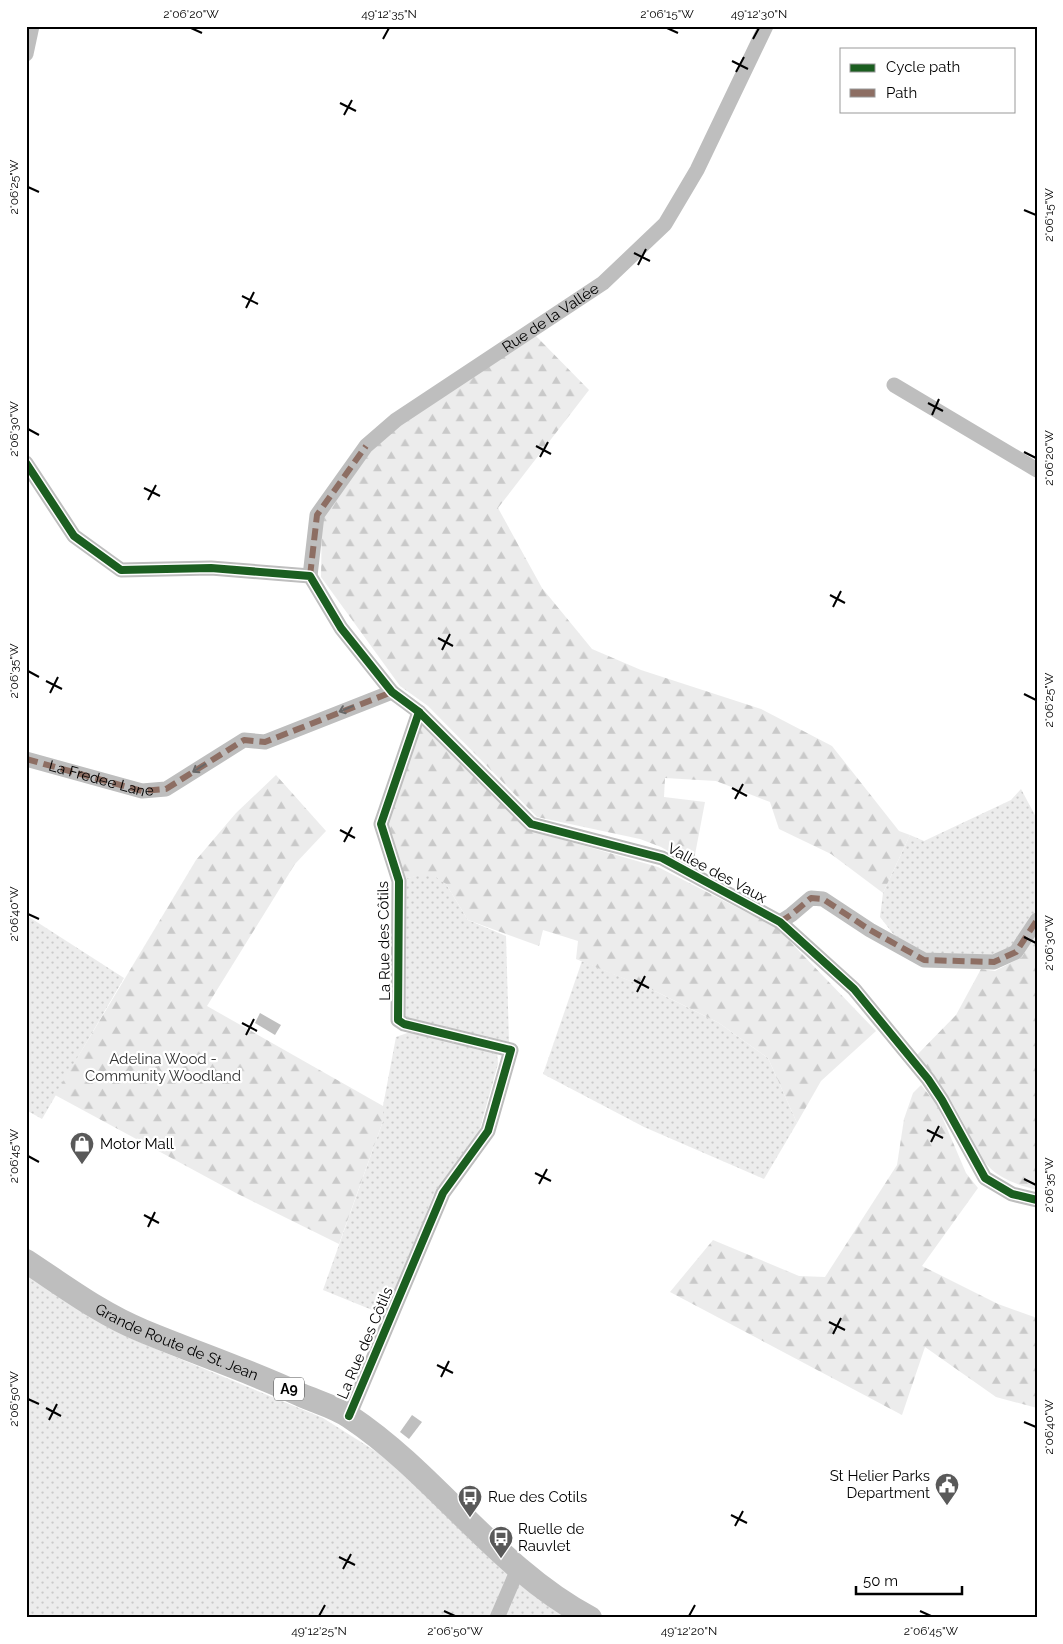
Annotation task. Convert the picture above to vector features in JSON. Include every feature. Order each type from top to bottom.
[{"type":"main road","name":"Grande Route de St. Jean","points":[[26,1262],[99,1309],[141,1331],[279,1384],[349,1416],[406,1462],[518,1569],[546,1591],[590,1618]]},
{"type":"street","points":[[26,54],[32,26]]},
{"type":"street","name":"Rue de la Vallée","points":[[310,576],[318,515],[366,446],[396,420],[603,283],[665,224],[697,170],[766,26]]},
{"type":"street","points":[[894,385],[1037,470]]},
{"type":"street","points":[[26,463],[74,536],[121,570],[211,568],[310,576]]},
{"type":"street","name":"Vallee des Vaux","points":[[310,576],[341,628],[392,692],[419,712],[531,824],[662,858],[780,922],[854,989],[928,1079],[942,1100],[985,1178],[1012,1194],[1037,1200]]},
{"type":"street","name":"La Fredee Lane","points":[[26,759],[142,791],[166,789],[244,740],[265,742],[392,692]]},
{"type":"street","name":"La Rue des Côtils","points":[[349,1416],[443,1193],[488,1131],[511,1050],[404,1024],[398,1020],[399,880],[381,824],[419,712]]},
{"type":"street","points":[[780,922],[811,898],[823,899],[870,930],[924,960],[994,962],[1016,952],[1037,920]]},
{"type":"street","points":[[497,1618],[518,1569]]},
{"type":"green space","points":[[535,335],[589,390],[498,508],[542,588],[592,649],[641,670],[761,709],[832,746],[899,831],[910,835],[883,893],[831,854],[779,829],[770,802],[716,781],[665,778],[664,797],[705,802],[693,865],[661,847],[640,839],[537,817],[428,706],[400,686],[321,577],[322,517],[371,451],[400,425]]},
{"type":"green space","points":[[421,721],[526,829],[658,867],[777,928],[876,1031],[821,1081],[797,1123],[768,1058],[719,1023],[657,992],[576,959],[578,941],[543,930],[539,946],[468,920],[446,884],[430,873],[404,879],[387,823]]},
{"type":"green space","name":"Adelina Wood - Community Woodland","points":[[276,775],[326,831],[295,864],[207,1006],[383,1106],[383,1121],[339,1244],[236,1193],[55,1095],[196,860],[236,813]]},
{"type":"green space","points":[[1021,789],[1037,819],[1037,911],[1012,948],[995,957],[925,954],[894,935],[880,917],[883,893],[910,835],[924,841],[1011,800]]},
{"type":"green space","points":[[430,872],[446,884],[468,920],[506,936],[509,1042],[415,1021],[403,1015],[404,879]]},
{"type":"green space","points":[[26,915],[124,978],[42,1119],[26,1110]]},
{"type":"green space","points":[[1037,931],[1037,1190],[1007,1179],[987,1165],[976,1149],[944,1089],[916,1056],[956,1015],[981,969],[995,971],[1022,957]]},
{"type":"green space","points":[[582,961],[657,992],[719,1023],[768,1058],[797,1123],[764,1179],[644,1127],[543,1074]]},
{"type":"green space","points":[[410,1032],[497,1051],[498,1064],[477,1139],[433,1196],[387,1316],[323,1290],[383,1121],[383,1106],[396,1037]]},
{"type":"green space","points":[[921,1085],[937,1105],[966,1173],[978,1188],[922,1266],[998,1304],[1037,1318],[1037,1408],[996,1397],[925,1347],[902,1415],[670,1292],[713,1240],[799,1276],[825,1277],[897,1165],[904,1119],[913,1093]]},
{"type":"green space","points":[[26,1274],[127,1337],[323,1418],[391,1461],[575,1618],[26,1618]]},
{"type":"shaded area","points":[[260,1013],[281,1025],[275,1035],[255,1023]]},
{"type":"shaded area","points":[[412,1415],[422,1422],[409,1439],[400,1432]]},
{"type":"marked path","points":[[310,576],[317,515],[366,446]]},
{"type":"marked path","points":[[26,759],[142,791],[166,789],[244,740],[265,742],[392,692]]},
{"type":"marked path","points":[[780,922],[811,898],[823,899],[870,930],[924,960],[994,962],[1016,952],[1037,920]]},
{"type":"cycle path","points":[[26,463],[74,536],[121,570],[211,568],[310,576],[341,628],[392,692],[419,712],[531,824],[662,858],[780,922],[854,989],[928,1079],[942,1100],[985,1178],[1012,1194],[1037,1200]]},
{"type":"cycle path","points":[[349,1416],[443,1193],[488,1131],[511,1050],[404,1024],[398,1020],[399,881],[381,824],[419,712]]},
{"type":"place","name":"Motor Mall","points":[[82,1165]]},
{"type":"place","name":"St Helier Parks Department","points":[[947,1506]]},
{"type":"place","name":"Rue des Cotils","points":[[470,1518]]},
{"type":"place","name":"Ruelle de Rauvlet","points":[[501,1559]]}]
